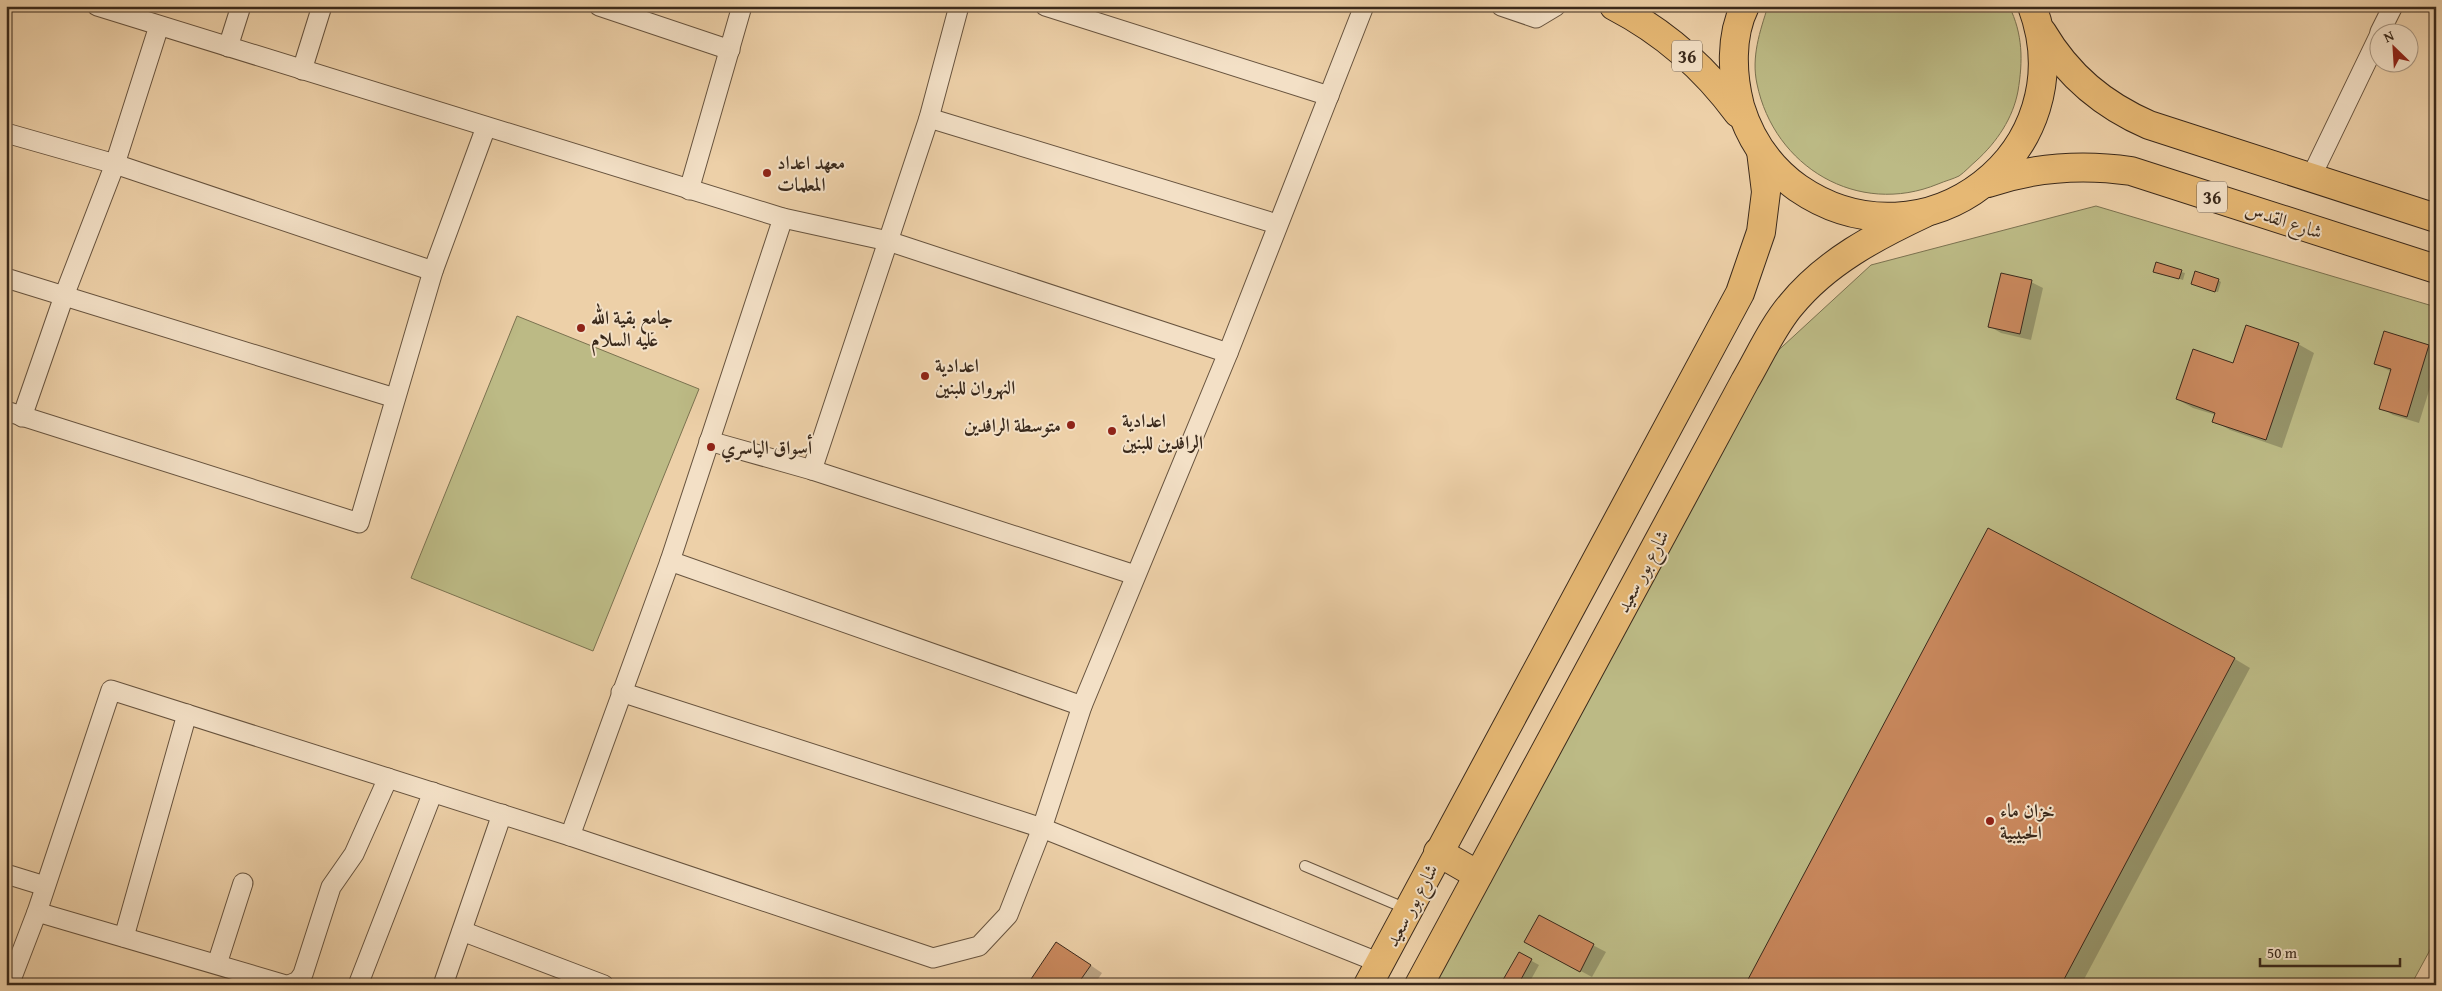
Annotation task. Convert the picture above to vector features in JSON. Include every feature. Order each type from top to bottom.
[{"type":"main road","name":"36","points":[[1614,6],[1652,28],[1694,62],[1712,81],[1745,123]]},
{"type":"main road","points":[[1745,6],[1734,48],[1735,86],[1745,123],[1760,151],[1785,179],[1816,200],[1851,214],[1888,218],[1926,213],[1956,202],[1984,185],[2009,160],[2028,131],[2040,98],[2044,64],[2036,18]]},
{"type":"main road","points":[[2036,18],[2055,53],[2078,80],[2111,106],[2130,116],[2149,125],[2436,218]]},
{"type":"main road","name":"شارع بور سعيد","points":[[1374,974],[1740,293],[1761,232],[1766,192],[1760,151]]},
{"type":"main road","name":"شارع القدس","points":[[1984,185],[2007,176],[2057,168],[2106,168],[2131,171],[2436,269]]},
{"type":"main road","name":"شارع بور سعيد","points":[[1419,985],[1745,381],[1790,306],[1813,282],[1838,261],[1866,243],[1926,213]]},
{"type":"main road","points":[[1438,852],[1478,875]]},
{"type":"street","points":[[97,6],[783,218],[888,241],[1228,352]]},
{"type":"street","points":[[228,47],[240,6]]},
{"type":"street","points":[[302,70],[322,6]]},
{"type":"street","points":[[599,6],[730,50]]},
{"type":"street","points":[[689,190],[742,6]]},
{"type":"street","points":[[812,470],[929,118],[959,6]]},
{"type":"street","points":[[1045,6],[1328,96]]},
{"type":"street","points":[[9,985],[37,912],[111,690],[570,836],[933,958],[979,946],[1008,915],[1042,828],[1082,706],[1228,352],[1364,6]]},
{"type":"street","points":[[1502,6],[1536,18],[1556,6]]},
{"type":"street","points":[[2385,22],[2393,6]]},
{"type":"street","points":[[159,26],[115,164],[64,296],[14,414],[359,523],[433,271],[486,127]]},
{"type":"street","points":[[2310,177],[2370,54]]},
{"type":"street","points":[[929,118],[1278,224]]},
{"type":"street","points":[[6,133],[115,164],[433,271]]},
{"type":"street","points":[[570,836],[620,692],[670,561],[783,218]]},
{"type":"street","points":[[6,278],[395,398]]},
{"type":"street","points":[[709,441],[812,470],[1135,575]]},
{"type":"street","points":[[670,561],[1082,706]]},
{"type":"street","points":[[620,692],[1042,828],[1374,974]]},
{"type":"street","points":[[124,937],[187,714]]},
{"type":"street","points":[[37,912],[288,985],[298,981],[303,974],[331,886],[354,854],[388,778]]},
{"type":"street","points":[[358,985],[433,792]]},
{"type":"street","points":[[443,985],[502,814]]},
{"type":"street","points":[[6,874],[45,886]]},
{"type":"street","points":[[217,964],[243,883]]},
{"type":"street","points":[[462,931],[604,985]]},
{"type":"lane","points":[[1305,866],[1408,909]]},
{"type":"shaded area","points":[[1768,6],[2009,6],[2014,16],[2019,37],[2021,69],[2016,101],[2008,120],[1991,146],[1976,161],[1959,176],[1938,184],[1908,193],[1878,194],[1850,189],[1824,178],[1801,161],[1781,139],[1766,113],[1757,84],[1755,64],[1757,44]]},
{"type":"shaded area","points":[[2096,206],[2436,307],[2436,939],[2411,985],[1418,985],[1745,381],[1871,265]]},
{"type":"shaded area","points":[[517,316],[699,389],[593,651],[411,578]]},
{"type":"building","points":[[2156,262],[2182,270],[2179,279],[2153,272]]},
{"type":"building","points":[[2195,271],[2219,279],[2215,292],[2191,284]]},
{"type":"building","points":[[2001,273],[2032,280],[2020,334],[1988,327]]},
{"type":"building","points":[[2246,325],[2299,343],[2266,440],[2212,422],[2215,413],[2176,399],[2193,349],[2233,363]]},
{"type":"building","points":[[2384,331],[2429,345],[2407,417],[2379,409],[2391,369],[2374,364]]},
{"type":"building","name":"خزان ماء الحبيبية","points":[[1988,528],[2235,658],[2061,985],[1745,985]]},
{"type":"building","points":[[1539,915],[1594,944],[1580,972],[1524,942]]},
{"type":"building","points":[[1056,942],[1091,965],[1077,985],[1027,985]]},
{"type":"building","points":[[1519,952],[1532,959],[1518,985],[1500,985]]},
{"type":"place","name":"معهد اعداد المعلمات","points":[[767,173]]},
{"type":"place","name":"جامع بقية الله عليه السلام","points":[[581,328]]},
{"type":"place","name":"اعدادية النهروان للبنين","points":[[925,376]]},
{"type":"place","name":"متوسطة الرافدين","points":[[1071,425]]},
{"type":"place","name":"اعدادية الرافدين للبنين","points":[[1112,431]]},
{"type":"place","name":"أسواق الياسري","points":[[711,447]]},
{"type":"place","name":"خزان ماء الحبيبية","points":[[1990,821]]}]
